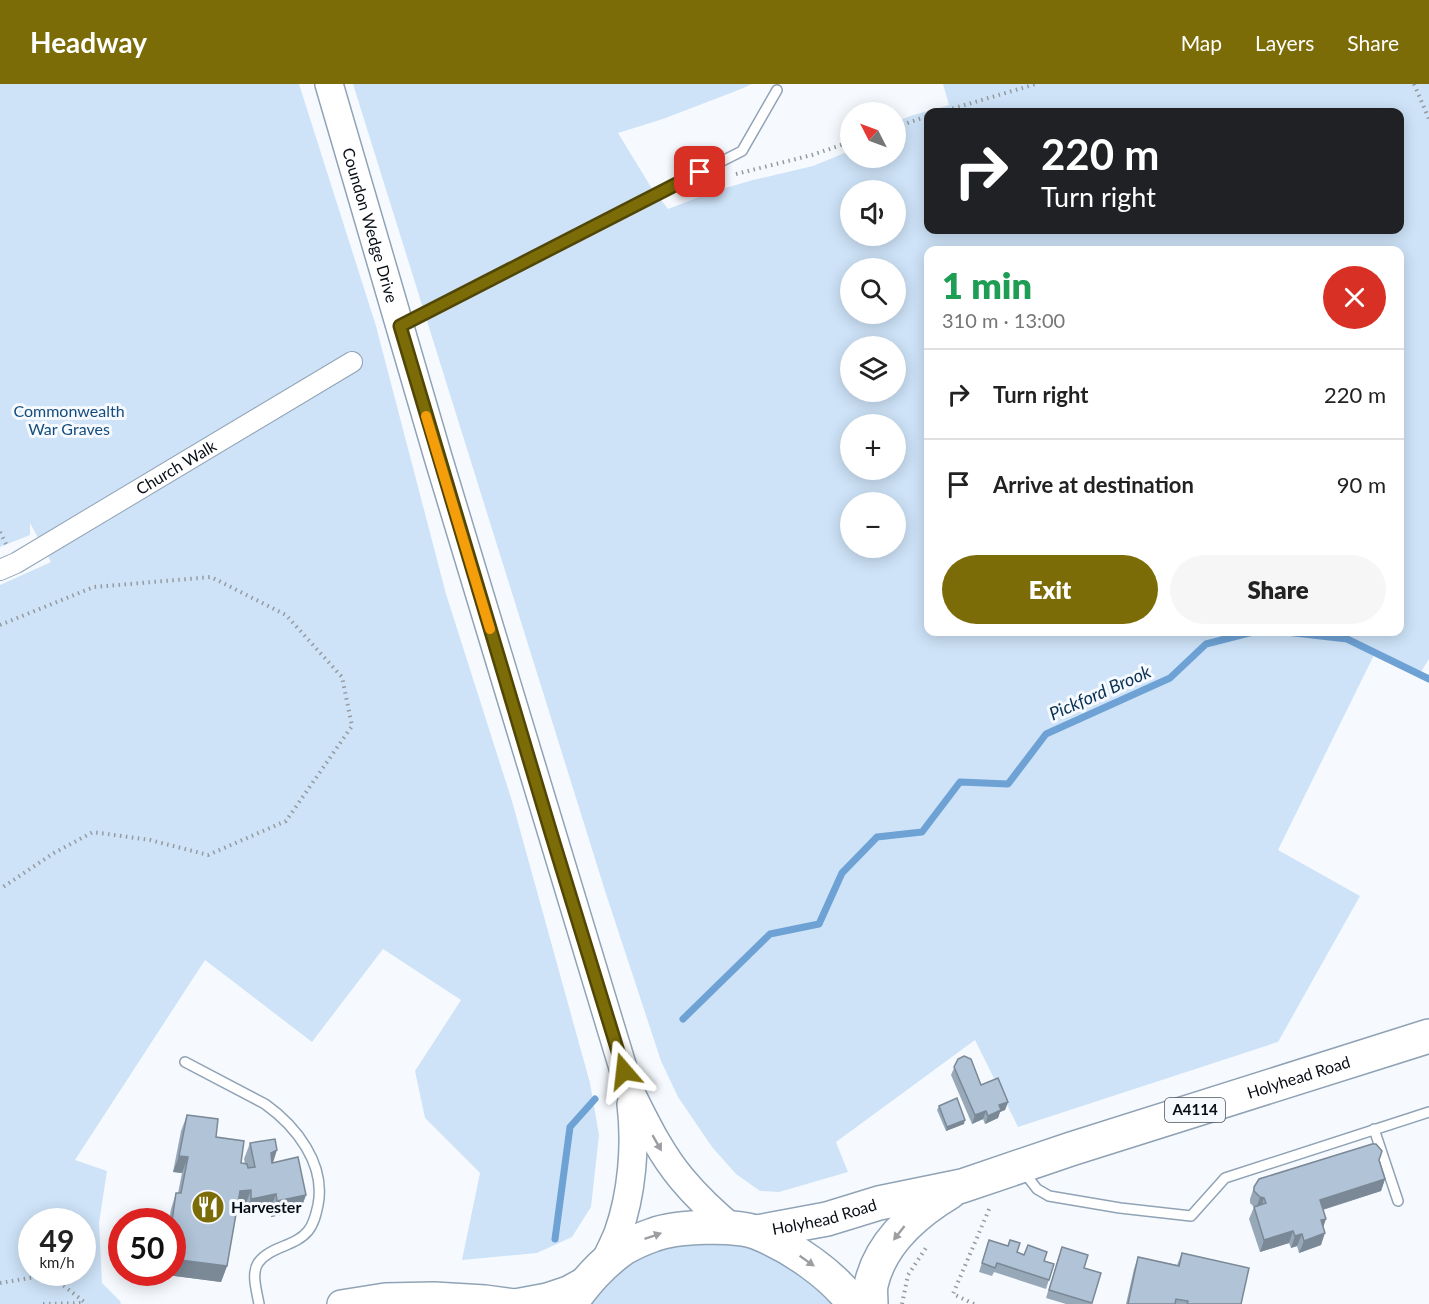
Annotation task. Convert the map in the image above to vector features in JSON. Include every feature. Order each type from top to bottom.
[{"type":"highway","name":"Holyhead Road","points":[[588,1282],[626,1247],[655,1234],[679,1229],[744,1230],[827,1219],[879,1203],[962,1185],[1429,1036]]},
{"type":"highway","name":"Holyhead Road","points":[[871,1304],[871,1287],[881,1257],[906,1224],[933,1203],[962,1185]]},
{"type":"highway","points":[[744,1230],[791,1250],[822,1272],[848,1295],[854,1304]]},
{"type":"main road","name":"Coundon Wedge Drive","points":[[329,84],[630,1091],[633,1146],[628,1189],[618,1232],[588,1282]]},
{"type":"main road","name":"Coundon Wedge Drive","points":[[630,1091],[663,1152],[681,1177],[704,1203],[744,1230]]},
{"type":"main road","points":[[341,1304],[386,1297],[444,1300],[485,1299],[515,1303],[547,1297],[588,1282]]},
{"type":"street","name":"Church Walk","points":[[0,570],[26,557],[352,362]]},
{"type":"lane","points":[[400,326],[742,151],[777,90]]},
{"type":"lane","points":[[186,1062],[265,1104],[285,1120],[304,1144],[317,1175],[319,1200],[316,1216],[309,1230],[299,1240],[267,1254],[257,1265],[255,1278],[259,1304]]},
{"type":"lane","points":[[1019,1166],[1037,1189],[1049,1196],[1120,1208],[1191,1216],[1225,1178],[1429,1112]]},
{"type":"lane","points":[[1374,1129],[1398,1201]]},
{"type":"path","points":[[955,108],[1036,84]]},
{"type":"path","points":[[1414,84],[1429,119]]},
{"type":"path","points":[[906,124],[924,117]]},
{"type":"path","points":[[734,174],[812,155],[840,145]]},
{"type":"path","points":[[0,625],[94,587],[211,577],[286,615],[342,677],[352,726],[286,821],[208,855],[150,840],[93,832],[54,853],[0,889]]},
{"type":"path","points":[[974,1304],[953,1294],[993,1200]]},
{"type":"path","points":[[895,1239],[921,1255],[908,1275],[902,1304]]},
{"type":"path","points":[[0,1283],[42,1276],[64,1286],[86,1304]]},
{"type":"path","points":[[43,1304],[86,1304]]},
{"type":"green space","name":"Commonwealth War Graves","points":[[0,84],[299,84],[376,326],[446,594],[512,801],[590,1083],[599,1135],[591,1207],[572,1237],[537,1253],[462,1260],[480,1173],[425,1118],[415,1071],[461,1000],[383,949],[312,1042],[205,960],[75,1160],[107,1171],[99,1223],[102,1283],[121,1304],[0,1304],[0,585],[51,562],[30,523],[30,535],[0,547]]},
{"type":"green space","points":[[353,84],[752,84],[663,119],[618,133],[651,187],[668,209],[715,191],[813,166],[840,155],[840,168],[906,168],[906,118],[924,112],[924,234],[1404,234],[1404,108],[938,108],[949,105],[943,84],[1429,84],[1429,659],[1419,675],[1375,653],[1278,850],[1360,896],[1278,1042],[1018,1127],[975,1040],[836,1142],[848,1172],[779,1192],[760,1191],[736,1174],[712,1147],[678,1097],[661,1061],[606,894]]},
{"type":"green space","points":[[710,1238],[762,1246],[842,1304],[580,1304],[611,1272],[657,1247]]},
{"type":"building","points":[[964,1056],[971,1059],[981,1085],[998,1078],[1008,1102],[999,1105],[1001,1110],[988,1116],[986,1111],[975,1115],[954,1067],[958,1059]]},
{"type":"building","points":[[957,1098],[965,1120],[947,1127],[939,1106]]},
{"type":"building","name":"Harvester","points":[[187,1115],[218,1119],[216,1137],[244,1141],[241,1163],[247,1164],[248,1168],[255,1167],[250,1143],[275,1139],[277,1150],[271,1153],[272,1163],[298,1157],[306,1195],[277,1201],[276,1194],[251,1199],[251,1190],[240,1191],[227,1266],[186,1261],[186,1208],[174,1208],[176,1193],[181,1193],[188,1157],[179,1156]]},
{"type":"building","points":[[1376,1144],[1382,1151],[1379,1160],[1385,1179],[1320,1200],[1326,1219],[1321,1220],[1325,1233],[1304,1241],[1302,1234],[1295,1236],[1293,1231],[1264,1240],[1254,1207],[1266,1203],[1264,1198],[1254,1191],[1259,1179]]},
{"type":"building","points":[[989,1240],[1008,1246],[1010,1240],[1020,1243],[1017,1252],[1024,1255],[1028,1245],[1047,1252],[1044,1261],[1054,1264],[1049,1280],[997,1263],[995,1268],[982,1263]]},
{"type":"building","points":[[1062,1247],[1088,1255],[1084,1268],[1101,1273],[1092,1303],[1049,1290]]},
{"type":"building","points":[[1182,1253],[1249,1268],[1241,1304],[1187,1304],[1188,1301],[1176,1299],[1175,1304],[1128,1304],[1138,1257],[1179,1266]]},
{"type":"waterway","name":"Pickford Brook","points":[[683,1019],[770,934],[819,924],[842,873],[877,837],[922,832],[960,782],[1008,784],[1046,734],[1170,678],[1206,644],[1237,636]]},
{"type":"waterway","name":"Pickford Brook","points":[[1321,636],[1347,639],[1429,679]]},
{"type":"waterway","name":"Pickford Brook","points":[[555,1239],[570,1127],[595,1099]]},
{"type":"slow traffic","points":[[426,416],[490,629]]},
{"type":"place","name":"Harvester","points":[[208,1207]]},
{"type":"route","points":[[624,1071],[400,326],[700,172]]}]
